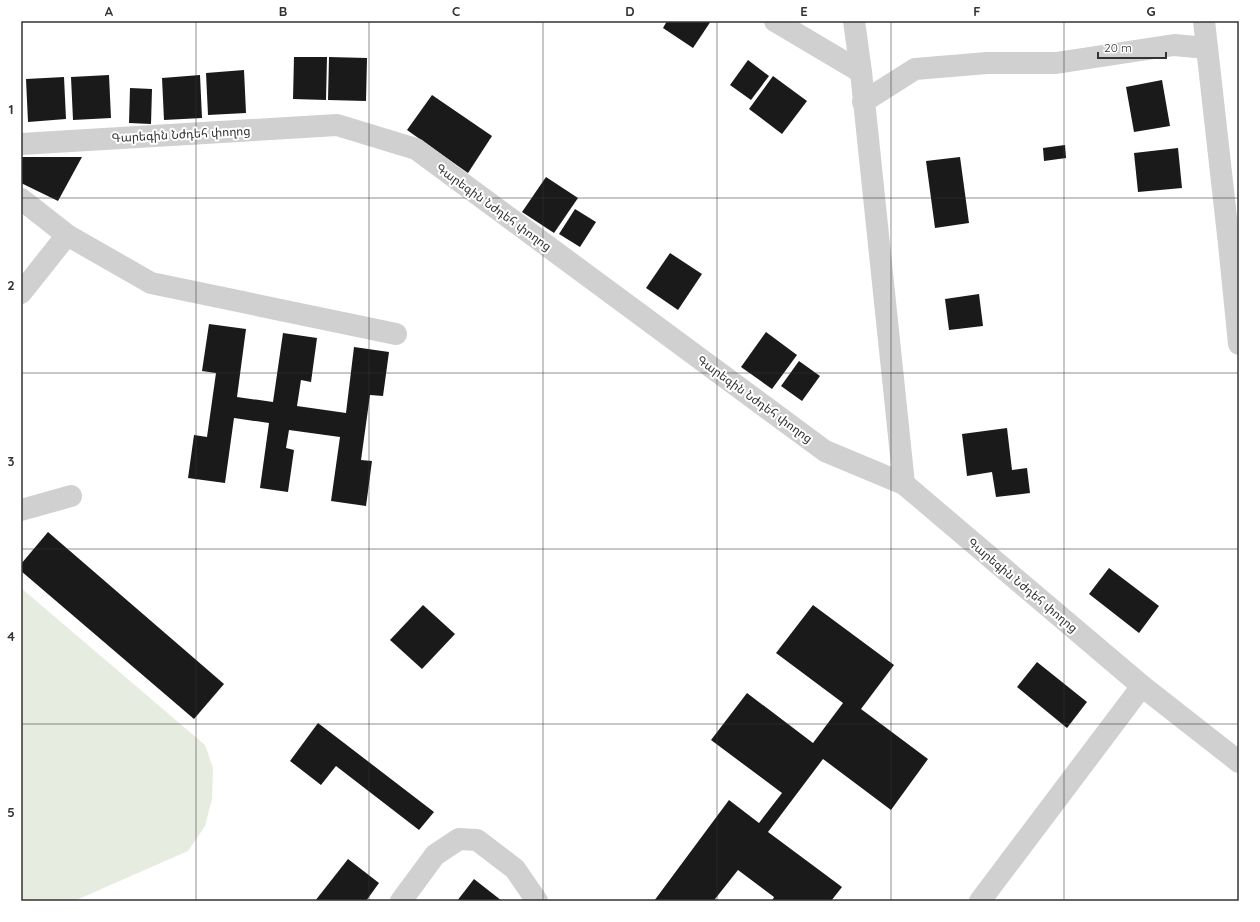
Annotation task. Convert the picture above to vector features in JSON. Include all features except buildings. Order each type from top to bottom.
[{"type":"street","points":[[775,21],[861,72]]},
{"type":"street","points":[[854,21],[861,72],[904,484]]},
{"type":"street","points":[[1204,21],[1239,344]]},
{"type":"street","points":[[864,102],[915,69],[987,63],[1056,63],[1174,45],[1207,48]]},
{"type":"street","name":"Գարեգին Նժդեհ փողոց","points":[[21,144],[337,125],[416,150],[825,451],[904,484],[1142,686],[1239,762]]},
{"type":"street","points":[[21,199],[67,234],[151,283],[396,334]]},
{"type":"street","points":[[21,293],[67,234]]},
{"type":"street","points":[[21,510],[72,496]]},
{"type":"street","points":[[980,901],[1142,686]]},
{"type":"street","points":[[400,901],[435,854],[459,839],[477,840],[515,869],[536,901]]},
{"type":"shaded area","points":[[21,588],[205,745],[213,768],[212,799],[205,826],[188,851],[74,901],[21,901]]}]
